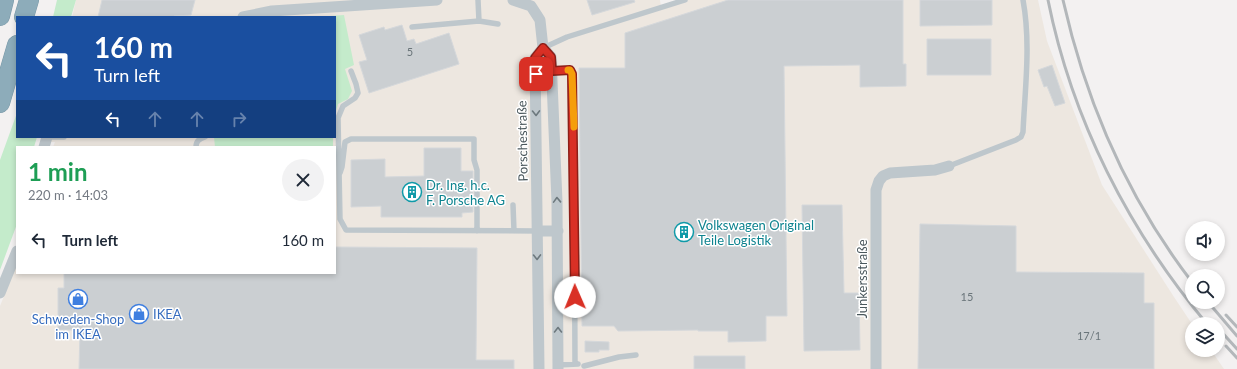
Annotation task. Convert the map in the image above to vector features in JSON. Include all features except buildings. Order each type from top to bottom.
[{"type":"highway","points":[[0,16],[4,0]]},
{"type":"highway","points":[[24,16],[29,0]]},
{"type":"highway","points":[[0,102],[16,48]]},
{"type":"street","points":[[248,16],[272,11],[437,0]]},
{"type":"street","points":[[513,0],[530,6],[540,20],[543,48],[551,57],[558,231],[558,367]]},
{"type":"street","name":"Porschestraße","points":[[539,369],[535,58],[543,48]]},
{"type":"street","name":"Junkersstraße","points":[[876,369],[876,190],[879,181],[883,176],[890,173],[935,170],[949,166]]},
{"type":"street","points":[[537,231],[558,231]]},
{"type":"street","points":[[0,292],[16,253]]},
{"type":"lane","points":[[478,0],[479,21]]},
{"type":"lane","points":[[660,0],[661,8]]},
{"type":"lane","points":[[543,48],[567,37],[685,0]]},
{"type":"lane","points":[[949,166],[1021,137],[1023,132],[1027,48],[1026,16],[1023,0]]},
{"type":"lane","points":[[412,27],[479,21],[498,24]]},
{"type":"lane","points":[[552,71],[570,70],[572,74],[574,130],[575,364]]},
{"type":"lane","points":[[351,71],[358,93],[355,98],[343,106],[338,118],[337,219],[346,230],[537,231]]},
{"type":"lane","points":[[196,146],[199,139],[202,138]]},
{"type":"lane","points":[[337,175],[342,167],[345,142],[351,139],[474,139],[474,160],[477,170],[477,231]]},
{"type":"lane","points":[[513,205],[514,231]]},
{"type":"lane","points":[[558,367],[575,364],[584,368],[619,357],[636,355]]},
{"type":"shaded area","points":[[76,0],[660,0],[661,7],[685,0],[1038,0],[1047,41],[1102,185],[1187,317],[1185,317],[1185,357],[1216,357],[1224,369],[0,369],[0,306],[16,266],[16,274],[336,274],[336,146],[53,146],[55,142],[49,142],[50,138],[336,138],[336,16],[72,16]]},
{"type":"green space","points":[[57,0],[76,0],[71,16],[53,16]]},
{"type":"green space","points":[[344,15],[354,65],[345,69],[352,91],[348,99],[338,104],[336,111],[336,16],[330,16]]},
{"type":"green space","points":[[16,116],[16,138],[37,138],[34,146],[16,146],[16,227],[0,270],[0,160]]},
{"type":"green space","points":[[214,138],[333,138],[333,146],[215,146]]},
{"type":"railway","points":[[1048,0],[1059,45],[1072,88],[1088,131],[1107,172],[1153,251],[1202,317]]},
{"type":"railway","points":[[1063,0],[1084,75],[1112,148],[1148,217],[1185,272]]},
{"type":"railway","points":[[1214,309],[1237,336]]},
{"type":"railway","points":[[1226,315],[1237,327]]},
{"type":"railway","points":[[1225,336],[1237,349]]},
{"type":"railway","points":[[1226,346],[1237,358]]},
{"type":"slow traffic","points":[[568,70],[570,70],[572,74],[574,127]]},
{"type":"place","name":"Dr. Ing. h.c. F. Porsche AG","points":[[412,192]]},
{"type":"place","name":"Volkswagen Original Teile Logistik","points":[[684,232]]},
{"type":"place","name":"Schweden-Shop im IKEA","points":[[78,299]]},
{"type":"place","name":"IKEA","points":[[139,314]]},
{"type":"route","points":[[536,74],[535,58],[543,48],[551,57],[552,71],[570,70],[572,74],[574,130],[575,297]]}]
